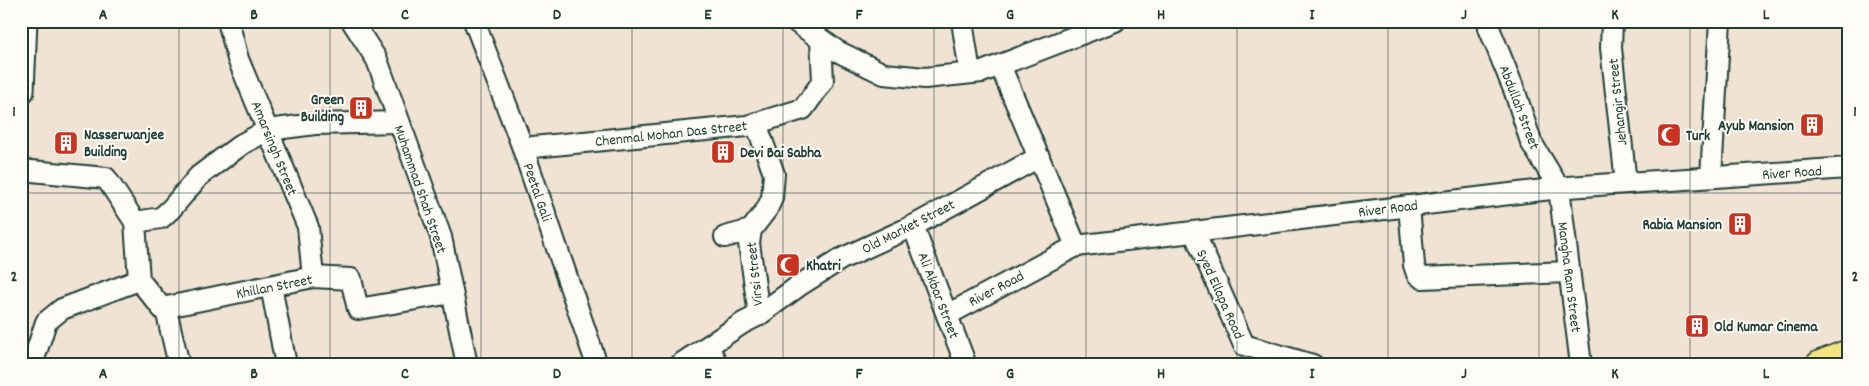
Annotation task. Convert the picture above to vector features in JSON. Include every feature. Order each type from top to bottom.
[{"type":"main road","points":[[1820,365],[1848,354]]},
{"type":"street","points":[[22,83],[24,21]]},
{"type":"street","name":"Amarsingh Street","points":[[228,21],[238,59],[308,227],[313,277]]},
{"type":"street","name":"Muhammad Shah Street","points":[[352,21],[377,60],[441,237],[467,365]]},
{"type":"street","name":"Peetal Gali","points":[[474,21],[523,148],[597,365]]},
{"type":"street","points":[[795,21],[837,51],[884,74],[925,78],[982,72],[1115,21]]},
{"type":"street","points":[[962,21],[970,73]]},
{"type":"street","name":"Abdullah Street","points":[[1489,21],[1489,28],[1515,92],[1531,142],[1559,188]]},
{"type":"street","name":"Jehangir Street","points":[[1612,21],[1611,48],[1626,183]]},
{"type":"street","points":[[1711,177],[1720,21]]},
{"type":"street","name":"Chenmal Mohan Das Street","points":[[523,148],[747,126],[803,108],[823,81],[821,40]]},
{"type":"street","points":[[1000,65],[1076,246]]},
{"type":"street","points":[[135,222],[161,218],[199,176],[242,144],[268,130],[315,124],[398,122]]},
{"type":"street","name":"Virsi Street","points":[[756,123],[774,174],[772,198],[767,209],[751,230],[748,242],[759,315]]},
{"type":"street","name":"Old Market Street","points":[[679,365],[742,323],[759,315],[800,285],[841,259],[913,226],[1039,157]]},
{"type":"street","name":"River Road","points":[[947,315],[1076,246],[1559,188],[1848,168]]},
{"type":"street","points":[[21,170],[106,178],[135,222],[139,280],[167,314],[179,365]]},
{"type":"street","name":"Mangha Ram Street","points":[[1559,188],[1581,365]]},
{"type":"street","points":[[1409,206],[1414,265],[1417,274],[1422,278],[1570,272]]},
{"type":"street","name":"Ali Akbar Street","points":[[913,226],[966,365]]},
{"type":"street","points":[[725,238],[751,230]]},
{"type":"street","name":"Syed Ellapa Road","points":[[1194,232],[1244,345],[1313,365]]},
{"type":"street","name":"Khillan Street","points":[[162,308],[313,277],[351,279],[358,309],[452,293]]},
{"type":"street","points":[[28,363],[46,322],[62,309],[139,280]]},
{"type":"street","points":[[271,286],[286,365]]},
{"type":"street","points":[[708,347],[718,365]]},
{"type":"place","name":"Green Building","points":[[361,108]]},
{"type":"place","name":"Ayub Mansion","points":[[1812,125]]},
{"type":"place","name":"Turk","points":[[1669,135]]},
{"type":"place","name":"Nasserwanjee Building","points":[[66,143]]},
{"type":"place","name":"Devi Bai Sabha","points":[[723,152]]},
{"type":"place","name":"Rabia Mansion","points":[[1740,224]]},
{"type":"place","name":"Khatri","points":[[788,265]]},
{"type":"place","name":"Old Kumar Cinema","points":[[1697,326]]}]
